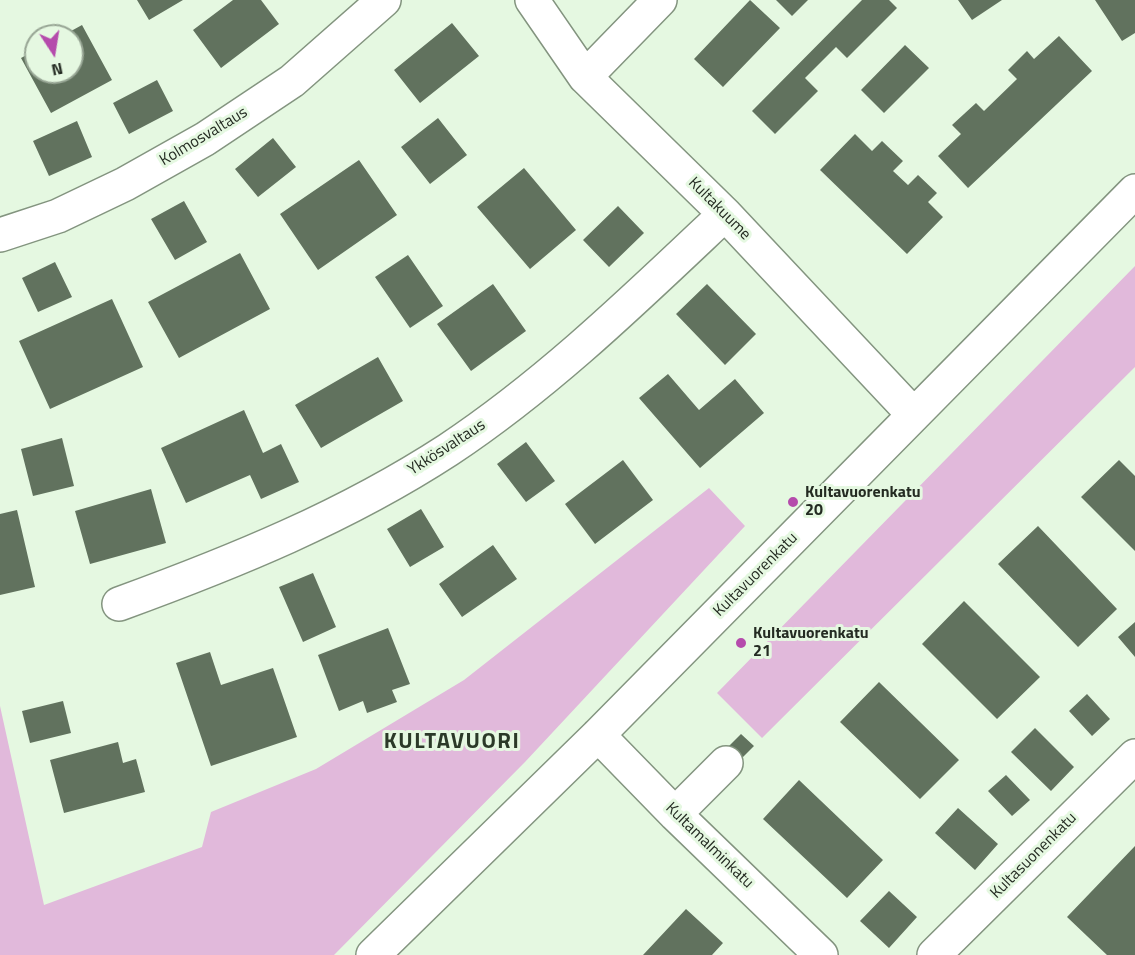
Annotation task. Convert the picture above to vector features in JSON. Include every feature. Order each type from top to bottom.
[{"type":"street","name":"Kolmosvaltaus","points":[[0,235],[58,216],[125,183],[205,138],[292,81],[384,0]]},
{"type":"street","name":"Kultakuume","points":[[532,0],[585,77],[725,214],[913,414]]},
{"type":"street","points":[[585,77],[660,0]]},
{"type":"street","name":"Kultavuorenkatu","points":[[373,955],[598,735],[1135,191]]},
{"type":"street","name":"Ykkösvaltaus","points":[[119,604],[217,568],[291,536],[343,511],[447,450],[560,364],[620,312],[725,214]]},
{"type":"street","name":"Kultamalminkatu","points":[[598,735],[675,814],[821,955]]},
{"type":"street","name":"Kultasuonenkatu","points":[[934,955],[1135,756]]},
{"type":"street","points":[[675,814],[726,763]]},
{"type":"shaded area","points":[[1135,266],[1135,367],[762,738],[717,693]]},
{"type":"shaded area","points":[[709,488],[745,526],[525,762],[334,955],[0,955],[0,706],[44,905],[202,847],[211,812],[316,769],[464,680]]},
{"type":"building","points":[[137,0],[183,0],[149,20]]},
{"type":"building","points":[[233,0],[261,0],[279,24],[221,68],[193,30]]},
{"type":"building","points":[[750,0],[780,28],[723,87],[694,59]]},
{"type":"building","points":[[776,0],[808,0],[792,16]]},
{"type":"building","points":[[862,0],[889,0],[897,8],[847,58],[836,47],[805,78],[818,91],[775,134],[752,111]]},
{"type":"building","points":[[958,0],[1002,0],[972,20]]},
{"type":"building","points":[[1095,0],[1135,0],[1135,33],[1122,41]]},
{"type":"building","points":[[452,23],[479,56],[420,103],[394,70]]},
{"type":"building","points":[[84,29],[112,80],[51,113],[35,84],[84,84]]},
{"type":"building","points":[[1059,36],[1092,71],[968,188],[938,156],[961,134],[952,125],[976,103],[984,111],[1017,79],[1008,70],[1027,51],[1034,59]]},
{"type":"building","points":[[905,45],[929,68],[884,113],[861,90]]},
{"type":"building","points":[[157,80],[173,111],[129,134],[113,103]]},
{"type":"building","points":[[438,118],[467,155],[430,184],[401,147]]},
{"type":"building","points":[[77,121],[92,157],[49,176],[33,141]]},
{"type":"building","points":[[855,134],[872,151],[882,141],[903,161],[893,171],[908,185],[918,175],[937,193],[928,202],[943,217],[907,254],[820,170]]},
{"type":"building","points":[[273,138],[296,167],[258,197],[235,169]]},
{"type":"building","points":[[359,160],[397,215],[318,270],[280,214]]},
{"type":"building","points":[[524,168],[576,230],[530,269],[477,207]]},
{"type":"building","points":[[184,201],[207,242],[175,260],[151,219]]},
{"type":"building","points":[[618,206],[644,233],[609,267],[583,240]]},
{"type":"building","points":[[240,253],[270,309],[179,358],[148,302]]},
{"type":"building","points":[[408,255],[443,306],[410,328],[375,277]]},
{"type":"building","points":[[55,262],[72,297],[38,312],[22,278]]},
{"type":"building","points":[[493,284],[526,331],[471,371],[437,324]]},
{"type":"building","points":[[707,284],[756,334],[725,365],[676,314]]},
{"type":"building","points":[[112,299],[143,367],[50,409],[19,341]]},
{"type":"building","points":[[378,357],[403,401],[321,448],[295,405]]},
{"type":"building","points":[[668,374],[699,410],[735,379],[764,413],[700,468],[639,398]]},
{"type":"building","points":[[244,410],[263,453],[281,444],[299,482],[261,499],[250,475],[186,503],[161,448]]},
{"type":"building","points":[[62,438],[74,486],[33,496],[21,449]]},
{"type":"building","points":[[526,442],[555,481],[526,502],[497,464]]},
{"type":"building","points":[[623,460],[653,500],[595,544],[565,504]]},
{"type":"building","points":[[1119,460],[1135,476],[1135,551],[1081,497]]},
{"type":"building","points":[[151,489],[166,543],[90,564],[75,511]]},
{"type":"building","points":[[421,509],[444,547],[410,567],[387,529]]},
{"type":"building","points":[[17,510],[35,587],[0,595],[0,514]]},
{"type":"building","points":[[1038,526],[1117,609],[1078,647],[998,564]]},
{"type":"building","points":[[493,545],[517,579],[462,617],[439,584]]},
{"type":"building","points":[[313,573],[336,627],[303,642],[279,587]]},
{"type":"building","points":[[964,601],[1040,677],[997,719],[922,644]]},
{"type":"building","points":[[1135,622],[1135,657],[1118,637]]},
{"type":"building","points":[[388,628],[410,684],[392,690],[397,702],[367,713],[363,701],[339,711],[318,655]]},
{"type":"building","points":[[210,652],[221,685],[273,668],[297,737],[211,766],[176,663]]},
{"type":"building","points":[[879,682],[959,760],[920,799],[840,722]]},
{"type":"building","points":[[1087,694],[1110,719],[1092,736],[1069,711]]},
{"type":"building","points":[[63,701],[71,733],[30,743],[22,711]]},
{"type":"building","points":[[1035,728],[1074,767],[1051,791],[1011,752]]},
{"type":"building","points":[[741,734],[754,746],[737,763],[724,751]]},
{"type":"building","points":[[118,742],[123,763],[136,759],[145,792],[64,813],[50,760]]},
{"type":"building","points":[[1006,775],[1030,800],[1012,816],[988,791]]},
{"type":"building","points":[[799,780],[883,860],[847,898],[763,819]]},
{"type":"building","points":[[958,808],[998,844],[975,870],[935,833]]},
{"type":"building","points":[[1135,846],[1135,955],[1107,955],[1067,917]]},
{"type":"building","points":[[889,891],[917,917],[889,948],[860,921]]},
{"type":"building","points":[[686,909],[723,943],[712,955],[643,955]]},
{"type":"place","name":"Kultavuorenkatu 20","points":[[793,502]]},
{"type":"place","name":"Kultavuorenkatu 21","points":[[741,643]]},
{"type":"district","name":"KULTAVUORI","points":[[452,743]]}]
